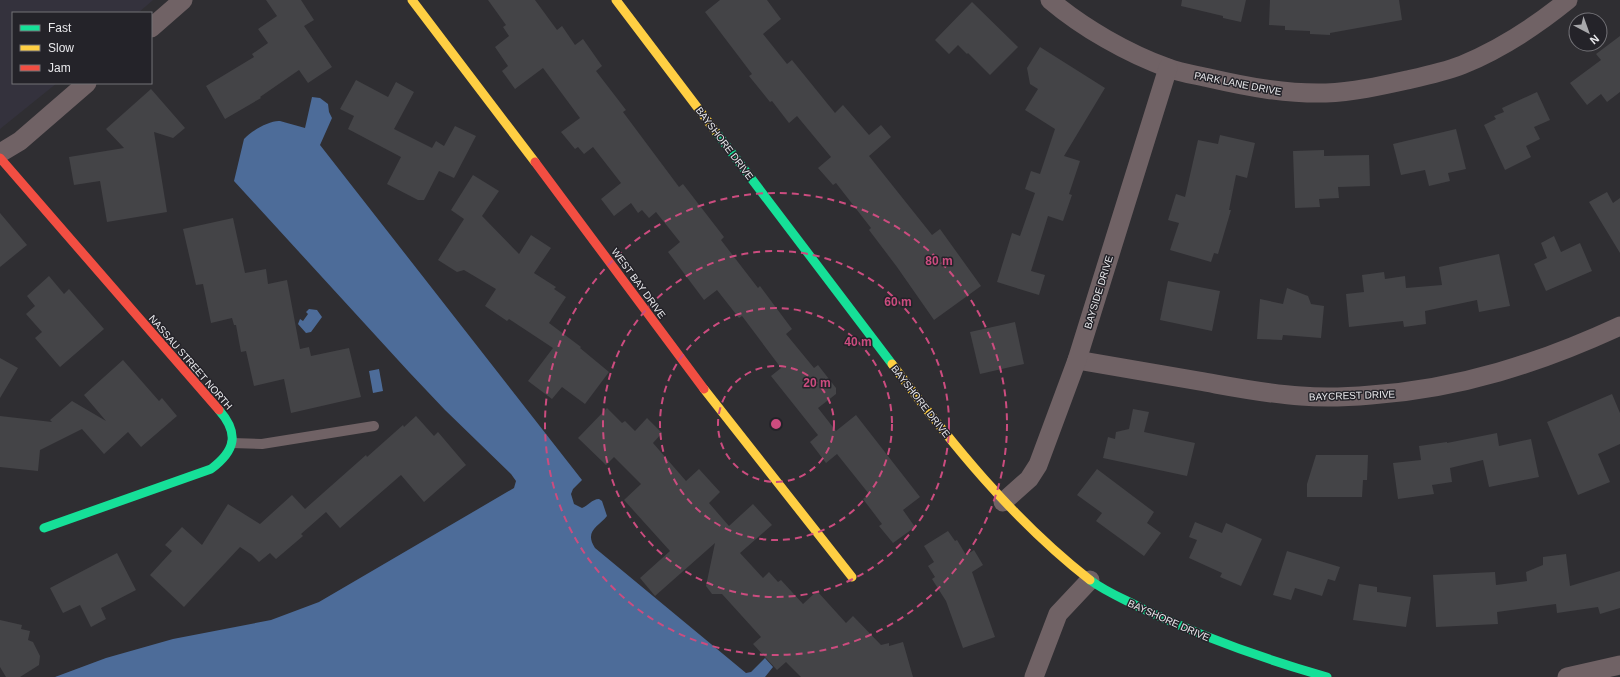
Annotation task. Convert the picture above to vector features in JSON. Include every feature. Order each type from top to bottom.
[{"type":"street","points":[[152,27],[183,0]]},
{"type":"street","name":"WEST BAY DRIVE","points":[[412,0],[532,157],[697,380],[852,577]]},
{"type":"street","name":"BAYSHORE DRIVE","points":[[616,0],[951,441],[1003,502],[1040,539],[1090,580],[1115,595],[1188,630],[1303,671],[1327,677]]},
{"type":"street","name":"PARK LANE DRIVE","points":[[1050,0],[1084,26],[1118,45],[1168,68],[1243,85],[1286,92],[1327,92],[1371,88],[1439,72],[1475,59],[1522,34],[1568,0]]},
{"type":"street","name":"BAYSIDE DRIVE","points":[[1003,502],[1029,479],[1034,472],[1077,360],[1168,68]]},
{"type":"street","points":[[0,153],[20,141],[86,84]]},
{"type":"street","name":"NASSAU STREET NORTH","points":[[0,158],[225,416],[231,428],[232,443]]},
{"type":"street","name":"BAYCREST DRIVE","points":[[1077,360],[1261,392],[1302,396],[1340,397],[1396,393],[1445,386],[1490,375],[1538,360],[1586,342],[1620,326]]},
{"type":"street","points":[[44,528],[211,469],[226,457],[232,443]]},
{"type":"street","points":[[1034,677],[1058,614],[1090,580]]},
{"type":"street","points":[[1567,677],[1620,665]]},
{"type":"lane","points":[[232,443],[262,444],[374,426]]},
{"type":"shaded area","points":[[0,0],[153,0],[139,12],[12,12],[12,84],[56,84],[0,129]]},
{"type":"water","points":[[312,97],[320,98],[328,104],[329,112],[332,118],[320,145],[582,480],[573,489],[571,494],[574,504],[582,508],[597,499],[602,501],[607,516],[596,526],[592,533],[592,542],[595,548],[746,673],[751,672],[765,658],[773,667],[765,677],[55,677],[106,658],[173,639],[271,620],[319,602],[514,488],[516,481],[511,474],[445,410],[409,372],[234,181],[244,139],[261,127],[276,121],[305,128]]},
{"type":"water","points":[[309,309],[317,310],[322,317],[311,332],[306,333],[298,324],[300,319],[303,321],[308,314],[306,312]]},
{"type":"water","points":[[379,369],[383,391],[373,393],[369,371]]},
{"type":"building","points":[[266,0],[301,0],[314,20],[304,26],[332,67],[308,83],[299,70],[260,97],[261,98],[225,119],[206,86],[254,57],[252,54],[268,43],[258,29],[277,16]]},
{"type":"building","points":[[488,0],[535,0],[557,30],[562,26],[575,45],[583,39],[602,66],[596,71],[626,110],[623,112],[679,187],[683,184],[724,237],[721,240],[758,288],[760,286],[792,329],[786,334],[814,368],[818,365],[836,388],[836,394],[818,408],[836,431],[856,415],[920,497],[903,510],[915,527],[893,543],[879,526],[882,524],[863,499],[869,494],[837,454],[826,463],[810,442],[818,435],[771,376],[781,368],[742,316],[739,318],[717,290],[704,300],[668,252],[680,242],[656,212],[649,218],[642,210],[638,213],[631,203],[614,216],[601,199],[621,183],[593,147],[584,154],[578,147],[575,149],[561,132],[580,118],[543,68],[515,89],[502,71],[508,66],[495,47],[509,36],[503,27],[506,25]]},
{"type":"building","points":[[720,0],[767,0],[781,19],[763,34],[787,64],[792,60],[835,113],[843,105],[869,135],[881,125],[891,137],[869,156],[932,235],[940,229],[981,286],[934,320],[869,230],[871,228],[836,183],[833,185],[818,168],[831,157],[797,116],[789,123],[772,101],[770,102],[749,76],[752,74],[705,12]]},
{"type":"building","points":[[1182,0],[1246,0],[1241,22],[1181,6]]},
{"type":"building","points":[[1270,0],[1399,0],[1402,20],[1330,33],[1330,35],[1310,34],[1310,31],[1285,30],[1285,26],[1269,25]]},
{"type":"building","points":[[972,2],[1018,47],[990,75],[958,45],[949,54],[935,40]]},
{"type":"building","points":[[1620,36],[1620,92],[1607,102],[1601,94],[1587,105],[1570,83],[1601,60],[1596,54],[1599,52],[1608,52],[1608,45]]},
{"type":"building","points":[[1040,47],[1105,88],[1064,156],[1080,161],[1069,194],[1072,195],[1063,221],[1048,216],[1031,271],[1045,275],[1039,295],[997,282],[1012,233],[1020,236],[1035,193],[1025,189],[1031,171],[1040,174],[1055,129],[1025,110],[1038,89],[1030,84],[1027,68]]},
{"type":"building","points":[[356,80],[388,97],[396,82],[414,92],[394,129],[432,148],[436,141],[444,146],[455,126],[476,136],[454,178],[439,171],[424,200],[418,200],[387,184],[401,157],[348,129],[354,116],[340,109]]},
{"type":"building","points":[[151,89],[185,128],[173,138],[154,132],[167,212],[107,222],[100,181],[74,185],[69,157],[124,148],[106,129]]},
{"type":"building","points":[[1537,92],[1550,120],[1534,127],[1540,139],[1526,146],[1531,157],[1505,170],[1484,125],[1496,119],[1494,116],[1504,112],[1502,108]]},
{"type":"building","points":[[1456,129],[1466,169],[1448,173],[1450,181],[1429,186],[1425,170],[1401,175],[1393,144]]},
{"type":"building","points":[[1220,135],[1255,143],[1247,178],[1236,175],[1229,210],[1231,210],[1218,254],[1214,253],[1211,262],[1170,250],[1179,223],[1168,220],[1176,194],[1185,197],[1198,140],[1218,144]]},
{"type":"building","points":[[1324,150],[1324,156],[1369,155],[1370,186],[1338,187],[1339,198],[1319,199],[1320,207],[1295,208],[1293,151]]},
{"type":"building","points":[[473,175],[499,191],[482,216],[519,254],[531,235],[551,248],[534,273],[556,287],[554,289],[566,297],[549,323],[581,347],[580,348],[609,372],[585,404],[562,387],[552,399],[528,381],[553,348],[509,319],[507,321],[485,306],[496,289],[464,270],[457,272],[438,260],[464,219],[451,210]]},
{"type":"building","points":[[1607,192],[1613,203],[1620,198],[1620,253],[1589,202]]},
{"type":"building","points":[[0,213],[27,245],[0,267]]},
{"type":"building","points":[[233,218],[245,273],[266,269],[268,284],[287,280],[300,349],[309,347],[311,356],[349,348],[361,397],[291,413],[284,379],[254,386],[246,351],[241,352],[236,325],[234,325],[232,318],[211,323],[203,284],[196,285],[183,229]]},
{"type":"building","points":[[1554,236],[1561,252],[1580,243],[1592,271],[1546,291],[1534,264],[1547,258],[1541,243]]},
{"type":"building","points":[[1499,254],[1510,306],[1479,312],[1477,300],[1425,311],[1426,324],[1404,327],[1403,321],[1349,327],[1346,294],[1364,292],[1362,275],[1384,272],[1385,279],[1405,276],[1406,288],[1442,285],[1439,267]]},
{"type":"building","points":[[49,276],[64,294],[69,289],[104,329],[60,367],[35,338],[42,332],[26,314],[35,306],[27,296]]},
{"type":"building","points":[[1168,281],[1220,291],[1212,331],[1160,320]]},
{"type":"building","points":[[1287,288],[1308,296],[1311,304],[1324,306],[1321,338],[1283,335],[1282,340],[1257,339],[1260,299],[1283,304]]},
{"type":"building","points":[[1015,322],[1024,364],[980,374],[970,332]]},
{"type":"building","points":[[0,358],[18,368],[0,398]]},
{"type":"building","points":[[123,360],[159,401],[162,398],[177,416],[141,447],[128,432],[104,454],[82,429],[40,450],[38,471],[0,467],[0,416],[52,422],[50,420],[72,401],[106,421],[84,395]]},
{"type":"building","points":[[1612,394],[1620,413],[1620,444],[1598,454],[1610,482],[1578,495],[1547,422]]},
{"type":"building","points":[[607,408],[622,423],[625,421],[635,431],[647,418],[662,433],[653,443],[686,481],[699,469],[720,492],[709,503],[729,526],[753,504],[772,525],[740,553],[763,578],[769,572],[778,582],[781,580],[803,604],[817,591],[846,623],[853,616],[881,645],[889,643],[889,646],[903,642],[913,677],[801,677],[786,662],[777,670],[753,644],[761,637],[722,594],[712,594],[706,586],[715,543],[655,596],[640,578],[670,551],[624,500],[641,484],[614,457],[606,465],[578,438]]},
{"type":"building","points":[[1133,409],[1149,412],[1144,432],[1195,443],[1187,476],[1103,458],[1108,437],[1115,439],[1116,432],[1129,429]]},
{"type":"building","points":[[416,416],[434,436],[438,432],[466,465],[424,502],[401,475],[340,528],[326,512],[301,534],[303,536],[276,559],[270,553],[259,562],[240,547],[184,607],[150,575],[172,551],[165,545],[182,527],[202,545],[228,504],[260,524],[292,495],[305,509],[366,455],[367,457],[403,425],[404,427]]},
{"type":"building","points":[[1497,433],[1499,446],[1531,439],[1539,477],[1489,487],[1483,460],[1450,468],[1452,482],[1432,485],[1434,494],[1398,499],[1393,463],[1421,460],[1419,446],[1447,443]]},
{"type":"building","points":[[1316,455],[1368,455],[1367,480],[1363,480],[1362,497],[1307,497],[1307,484]]},
{"type":"building","points":[[1097,469],[1154,512],[1147,523],[1161,533],[1144,556],[1096,521],[1102,513],[1077,495]]},
{"type":"building","points":[[1195,522],[1222,533],[1226,523],[1262,539],[1241,586],[1220,577],[1222,573],[1189,558],[1197,540],[1189,537]]},
{"type":"building","points":[[948,531],[955,541],[957,540],[966,555],[974,550],[983,565],[972,572],[995,637],[963,648],[946,601],[932,579],[935,577],[928,566],[934,562],[924,546]]},
{"type":"building","points":[[1287,551],[1340,567],[1335,581],[1328,579],[1322,596],[1295,588],[1291,600],[1273,595]]},
{"type":"building","points":[[117,553],[136,590],[101,608],[106,619],[91,627],[80,605],[63,613],[50,588]]},
{"type":"building","points":[[1566,554],[1570,586],[1620,571],[1620,608],[1600,614],[1598,607],[1557,613],[1556,604],[1497,612],[1498,624],[1436,627],[1433,575],[1495,572],[1496,585],[1527,581],[1526,572],[1543,565],[1543,557]]},
{"type":"building","points":[[1359,584],[1377,587],[1377,592],[1411,597],[1406,627],[1353,620]]},
{"type":"building","points":[[0,620],[22,625],[21,629],[30,631],[28,640],[33,642],[40,656],[39,665],[20,677],[6,677],[0,667]]},
{"type":"traffic: fast","points":[[716,132],[892,364]]},
{"type":"traffic: fast","points":[[44,528],[211,469],[225,456],[230,449],[232,442],[230,427],[219,410]]},
{"type":"traffic: fast","points":[[1090,580],[1115,595],[1186,628],[1256,655],[1327,677]]},
{"type":"traffic: slow","points":[[412,0],[535,162]]},
{"type":"traffic: slow","points":[[616,0],[716,132]]},
{"type":"traffic: slow","points":[[892,364],[960,451],[984,479],[1034,532],[1090,580]]},
{"type":"traffic: slow","points":[[704,389],[852,577]]},
{"type":"traffic: jam","points":[[0,158],[219,410]]},
{"type":"traffic: jam","points":[[535,162],[704,389]]}]
